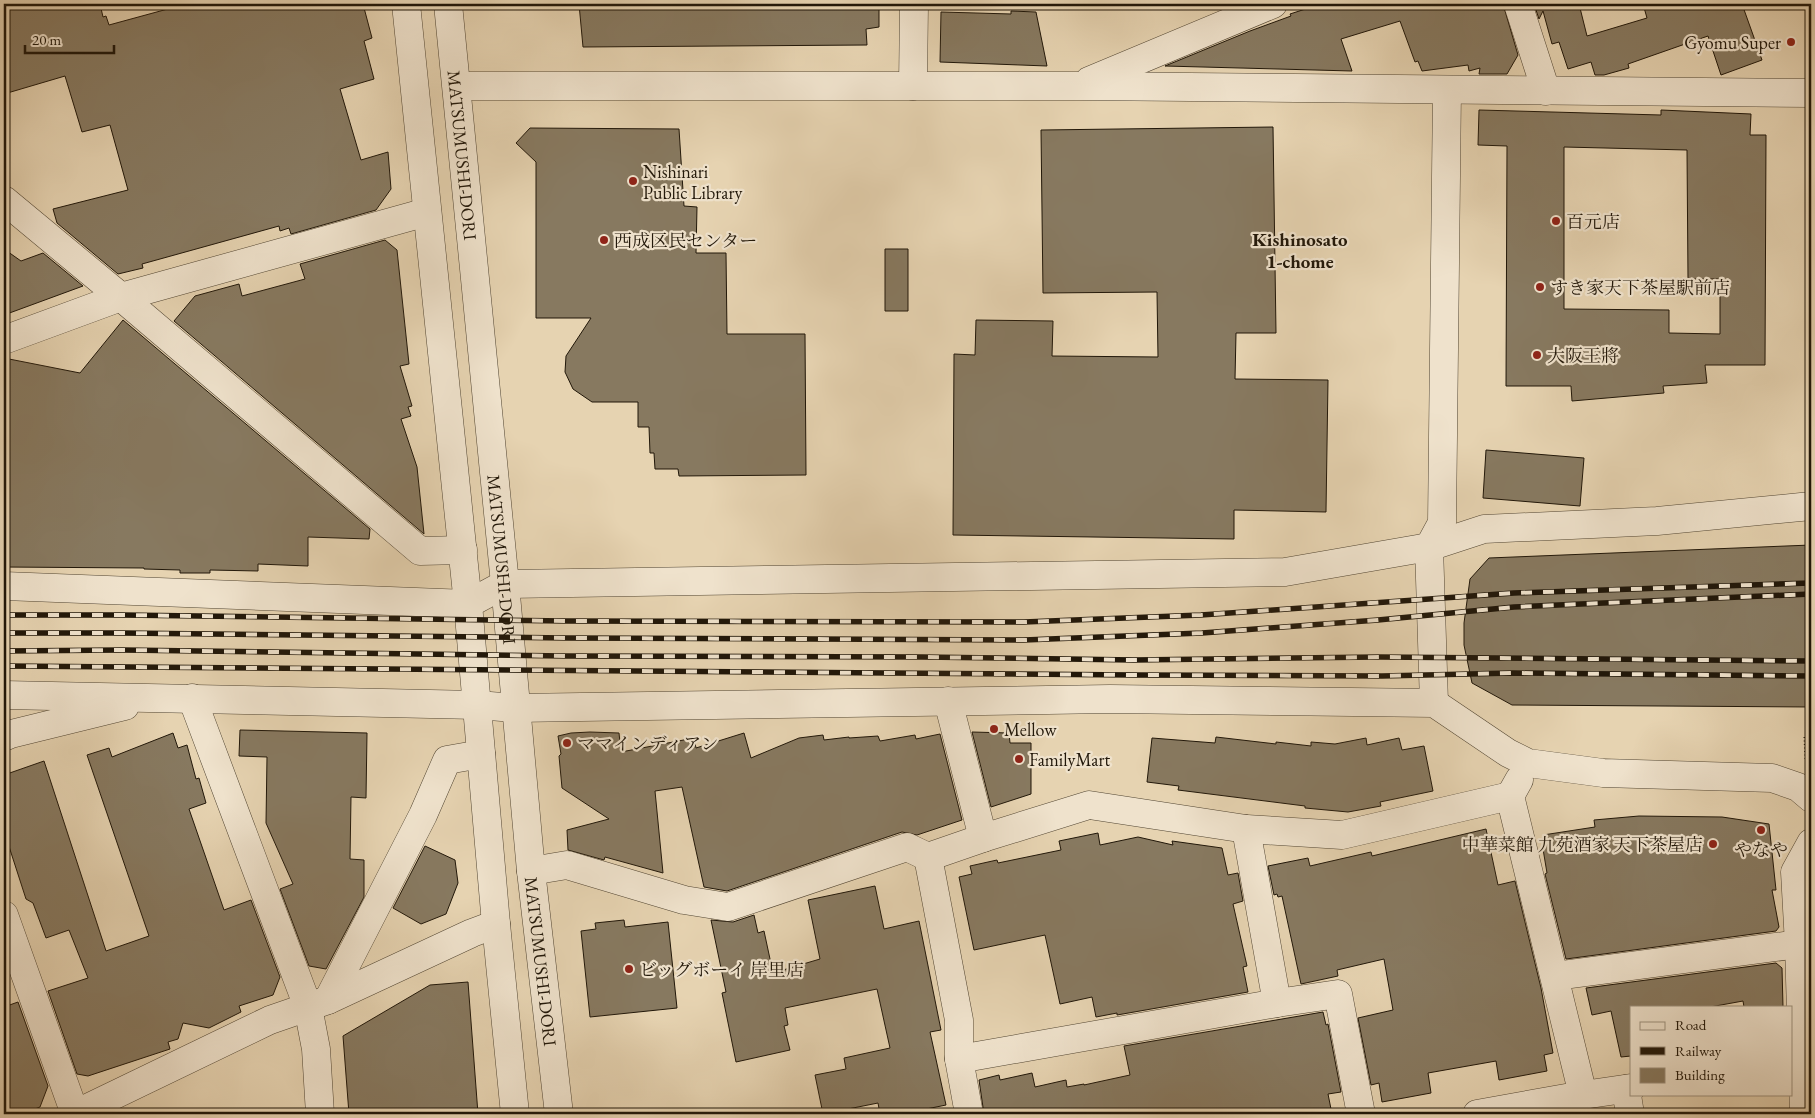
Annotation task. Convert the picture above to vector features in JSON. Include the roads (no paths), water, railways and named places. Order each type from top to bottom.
[{"type":"street","points":[[406,4],[463,550],[515,1114]]},
{"type":"street","name":"MATSUMUSHI-DORI","points":[[448,4],[531,871],[559,1114]]},
{"type":"street","points":[[913,86],[914,4]]},
{"type":"street","points":[[1079,86],[1273,4]]},
{"type":"street","points":[[1518,4],[1546,91]]},
{"type":"street","points":[[457,86],[1079,86],[1811,92]]},
{"type":"street","points":[[1434,703],[1430,547],[1442,524],[1447,90]]},
{"type":"street","points":[[4,200],[122,297],[420,551],[463,550]]},
{"type":"street","points":[[4,340],[122,297],[427,212]]},
{"type":"street","points":[[4,586],[468,604],[505,584],[1285,572],[1430,547],[1484,529],[1657,521],[1811,506]]},
{"type":"street","points":[[4,695],[478,704],[515,708],[1110,699],[1434,703],[1508,753],[1528,763],[1602,773],[1772,778],[1798,787],[1811,798]]},
{"type":"street","points":[[4,737],[160,697]]},
{"type":"street","points":[[192,698],[318,1003],[316,1049],[320,1114]]},
{"type":"street","points":[[948,701],[983,838]]},
{"type":"street","points":[[318,1003],[423,815],[447,760],[481,754]]},
{"type":"street","points":[[1528,763],[1510,796],[1555,976],[1582,1095]]},
{"type":"street","points":[[531,871],[567,865],[684,900],[728,907],[907,847],[928,857],[1089,805],[1246,829],[1342,835],[1510,796]]},
{"type":"street","points":[[1246,829],[1277,1003]]},
{"type":"street","points":[[1804,1114],[1799,944],[1804,895],[1795,872],[1811,843]]},
{"type":"street","points":[[928,857],[959,1020],[959,1059],[969,1114]]},
{"type":"street","points":[[6,930],[75,1114],[270,1020],[318,1003],[472,933],[496,924]]},
{"type":"street","points":[[1555,976],[1799,944]]},
{"type":"street","points":[[959,1059],[1338,994],[1361,1114]]},
{"type":"street","points":[[1477,1114],[1555,1107],[1582,1095],[1629,1097]]},
{"type":"railway","points":[[4,615],[566,621],[1024,622],[1201,615],[1514,593],[1811,583]]},
{"type":"railway","points":[[4,633],[1024,640],[1202,633],[1378,620],[1514,607],[1811,594]]},
{"type":"railway","points":[[4,651],[122,650],[566,656],[922,657],[1134,660],[1379,657],[1811,661]]},
{"type":"railway","points":[[4,666],[1135,675],[1382,676],[1513,673],[1811,676]]},
{"type":"place","name":"Gyomu Super","points":[[1791,42]]},
{"type":"place","name":"Nishinari Public Library","points":[[633,181]]},
{"type":"place","name":"百元店","points":[[1556,221]]},
{"type":"place","name":"西成区民センター","points":[[604,240]]},
{"type":"place","name":"すき家天下茶屋駅前店","points":[[1540,287]]},
{"type":"place","name":"大阪王將","points":[[1537,355]]},
{"type":"place","name":"Mellow","points":[[994,729]]},
{"type":"place","name":"ママインディアン","points":[[567,743]]},
{"type":"place","name":"FamilyMart","points":[[1019,759]]},
{"type":"place","name":"やなや","points":[[1761,830]]},
{"type":"place","name":"中華菜館 九苑酒家 天下茶屋店","points":[[1713,844]]},
{"type":"place","name":"ビッグボーイ 岸里店","points":[[629,969]]},
{"type":"district","name":"Kishinosato 1-chome","points":[[1300,250]]}]
